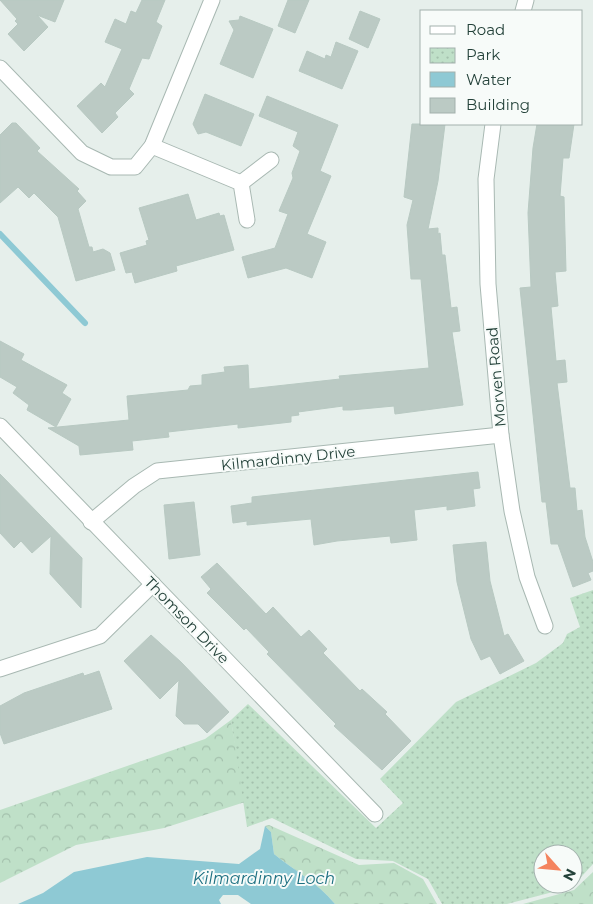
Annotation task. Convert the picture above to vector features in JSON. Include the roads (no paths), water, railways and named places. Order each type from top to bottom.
[{"type":"street","points":[[0,68],[82,153],[111,167],[135,167],[152,146],[212,0]]},
{"type":"street","name":"Morven Road","points":[[493,125],[486,178],[488,284],[501,435],[512,511],[527,577],[545,626]]},
{"type":"street","points":[[152,146],[241,183]]},
{"type":"street","points":[[241,183],[271,160]]},
{"type":"street","points":[[241,183],[247,220]]},
{"type":"street","name":"Thomson Drive","points":[[0,426],[375,814]]},
{"type":"street","name":"Kilmardinny Drive","points":[[92,522],[134,486],[158,472],[501,435]]},
{"type":"street","points":[[0,669],[100,636],[153,584]]},
{"type":"water","name":"Kilmardinny Loch","points":[[265,826],[271,832],[274,854],[313,883],[335,904],[251,904],[238,895],[223,895],[219,900],[221,904],[18,904],[43,893],[74,872],[147,857],[239,864],[260,849]]},
{"type":"waterway","points":[[0,234],[85,323]]}]
